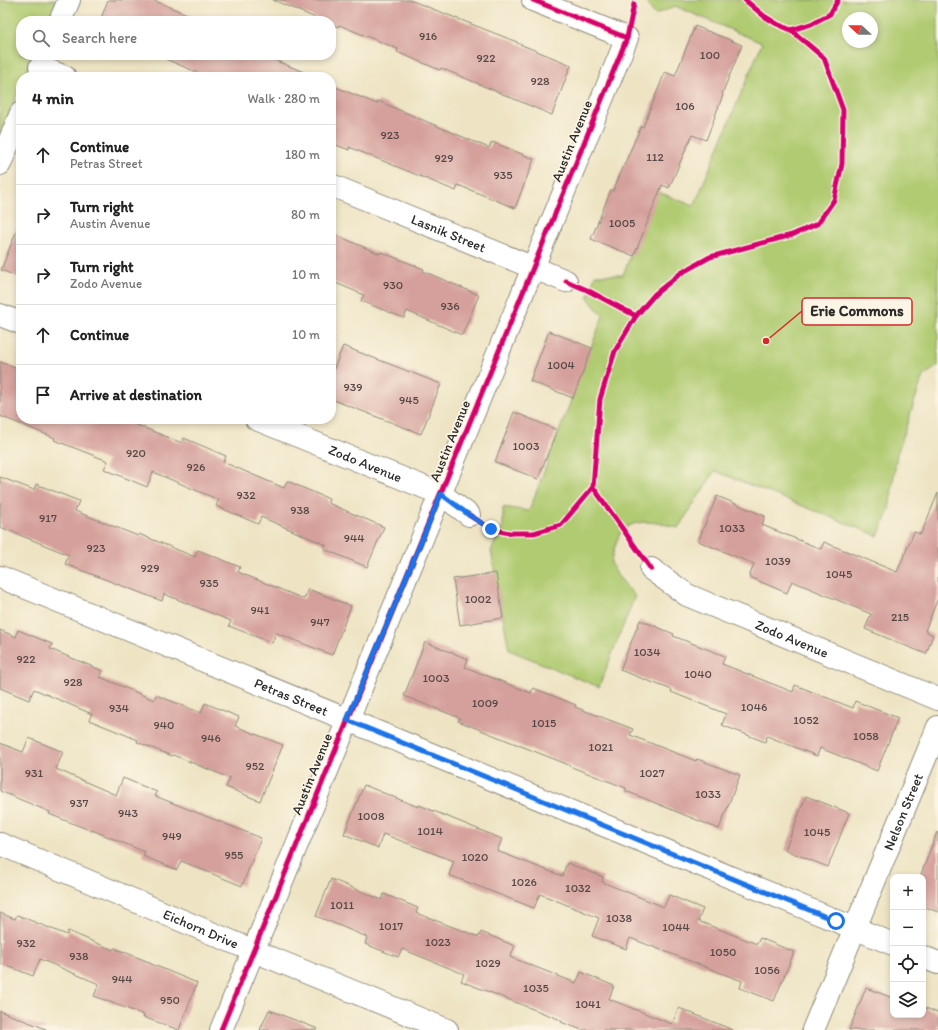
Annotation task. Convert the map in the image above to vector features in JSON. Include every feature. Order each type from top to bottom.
[{"type":"street","points":[[62,16],[69,0]]},
{"type":"street","name":"Austin Avenue","points":[[221,1030],[627,38],[533,0]]},
{"type":"street","points":[[40,66],[54,72]]},
{"type":"street","points":[[0,164],[16,125]]},
{"type":"street","name":"Lasnik Street","points":[[336,187],[566,281]]},
{"type":"street","points":[[0,315],[16,321]]},
{"type":"street","name":"Zodo Avenue","points":[[268,424],[441,494],[469,515]]},
{"type":"street","name":"Zodo Avenue","points":[[652,569],[688,595],[938,699]]},
{"type":"street","name":"Petras Street","points":[[0,577],[890,943]]},
{"type":"street","name":"Nelson Street","points":[[813,1030],[938,727]]},
{"type":"street","name":"Eichorn Drive","points":[[0,844],[254,951],[447,1030]]},
{"type":"street","points":[[926,958],[938,963]]},
{"type":"green space","points":[[0,0],[57,0],[50,16],[16,16],[16,60],[32,60],[26,72],[16,72],[16,97],[0,134]]},
{"type":"green space","points":[[641,0],[938,0],[938,366],[923,376],[897,454],[889,510],[878,536],[715,471],[678,528],[665,524],[642,522],[629,526],[623,530],[617,540],[611,562],[617,575],[635,596],[599,687],[509,650],[491,551],[503,526],[503,507],[529,511],[603,316],[588,298],[595,275],[623,275],[656,191],[694,206],[762,43],[675,6],[655,15],[646,2]]},
{"type":"building","points":[[108,0],[153,0],[191,16],[102,16]]},
{"type":"building","points":[[273,0],[410,0],[571,65],[552,115],[441,68],[440,70],[397,52],[398,49],[339,25],[338,27],[336,26],[336,16],[311,16]]},
{"type":"building","points":[[695,26],[742,45],[722,94],[723,95],[706,140],[692,135],[669,188],[662,185],[634,256],[591,239],[611,190],[613,191],[641,126],[643,127],[665,72],[675,76]]},
{"type":"building","points":[[168,60],[274,60],[304,72],[196,72]]},
{"type":"building","points":[[336,87],[377,104],[378,101],[489,148],[492,142],[534,159],[515,208],[458,185],[456,191],[349,147],[349,150],[336,145]]},
{"type":"building","points":[[16,232],[16,276],[1,270]]},
{"type":"building","points":[[336,235],[380,254],[381,252],[424,269],[423,271],[479,295],[462,335],[407,311],[404,318],[361,301],[364,295],[336,283]]},
{"type":"building","points":[[549,331],[592,348],[573,398],[530,381]]},
{"type":"building","points":[[343,346],[441,384],[421,434],[336,401],[336,364]]},
{"type":"building","points":[[0,362],[16,368],[16,422],[0,416]]},
{"type":"building","points":[[514,412],[557,430],[538,479],[495,462]]},
{"type":"building","points":[[20,424],[134,424],[182,443],[184,438],[226,456],[223,462],[284,488],[287,481],[329,499],[328,503],[384,527],[367,567],[324,549],[326,545],[261,517],[258,524],[216,506],[219,500],[153,472],[147,487],[104,469],[108,461],[54,440],[55,438]]},
{"type":"building","points":[[0,477],[34,490],[36,484],[79,501],[75,511],[138,536],[139,534],[195,557],[198,550],[240,567],[238,572],[304,599],[308,589],[351,606],[332,655],[276,633],[272,643],[229,626],[231,621],[164,594],[162,601],[65,564],[69,555],[0,527]]},
{"type":"building","points":[[938,493],[938,598],[925,631],[933,635],[926,654],[865,629],[871,614],[792,581],[787,593],[749,577],[754,564],[698,541],[717,496],[765,516],[762,525],[821,549],[824,542],[897,572],[914,532],[921,534]]},
{"type":"building","points":[[496,573],[503,618],[460,625],[453,579]]},
{"type":"building","points":[[640,620],[674,634],[673,636],[725,656],[722,664],[793,692],[795,685],[853,708],[855,701],[898,718],[877,771],[820,748],[817,756],[767,736],[765,742],[722,725],[726,714],[671,692],[672,690],[620,670]]},
{"type":"building","points":[[0,630],[16,637],[18,630],[52,644],[50,649],[103,671],[100,677],[154,700],[156,695],[201,713],[205,703],[239,717],[235,726],[283,745],[260,801],[226,787],[230,778],[137,742],[138,740],[89,720],[92,714],[34,689],[29,700],[0,688]]},
{"type":"building","points":[[425,642],[468,659],[465,667],[531,693],[533,688],[576,705],[575,707],[633,729],[630,735],[696,761],[697,759],[740,775],[719,829],[626,791],[626,788],[458,721],[460,718],[404,696]]},
{"type":"building","points":[[29,738],[63,752],[56,769],[116,795],[123,778],[157,792],[155,796],[261,838],[242,886],[181,861],[177,870],[143,856],[145,852],[49,814],[50,812],[0,791],[0,743],[23,752]]},
{"type":"building","points":[[364,785],[418,807],[419,805],[502,839],[497,851],[562,876],[567,863],[603,877],[602,882],[664,907],[669,895],[703,909],[698,921],[757,944],[760,938],[794,952],[774,1001],[740,988],[742,981],[630,938],[626,949],[592,936],[599,918],[540,894],[534,908],[449,875],[454,861],[383,834],[378,848],[344,834]]},
{"type":"building","points":[[806,796],[849,813],[828,867],[785,850]]},
{"type":"building","points":[[937,832],[938,912],[926,907],[926,874],[921,874]]},
{"type":"building","points":[[331,879],[382,900],[384,894],[418,908],[416,913],[479,937],[481,932],[515,946],[510,957],[576,983],[581,972],[614,986],[609,999],[672,1024],[679,1008],[733,1030],[582,1030],[561,1022],[561,1020],[461,981],[464,974],[402,949],[398,957],[365,944],[367,937],[316,916]]},
{"type":"building","points":[[0,913],[15,919],[17,915],[67,935],[68,931],[113,950],[114,948],[149,962],[197,983],[179,1030],[143,1017],[144,1015],[94,996],[99,984],[40,959],[33,976],[0,963]]},
{"type":"building","points":[[866,988],[890,997],[890,1018],[926,1018],[926,1008],[938,1013],[938,1030],[849,1030]]},
{"type":"building","points":[[269,1010],[318,1029],[260,1030]]},
{"type":"building","points":[[0,1011],[46,1029],[46,1030],[0,1030]]},
{"type":"cycle path","points":[[533,0],[627,38]]},
{"type":"cycle path","points":[[745,0],[764,16],[791,30],[811,24],[830,14],[838,0]]},
{"type":"cycle path","points":[[221,1030],[627,38],[634,4]]},
{"type":"cycle path","points":[[469,515],[491,529],[509,533],[534,533],[561,525],[593,487],[600,399],[615,351],[636,316],[655,294],[681,273],[710,257],[792,235],[817,224],[834,200],[842,164],[843,110],[824,58],[791,30]]},
{"type":"cycle path","points":[[566,281],[587,290],[636,316]]},
{"type":"cycle path","points":[[593,487],[651,569]]},
{"type":"place","name":"Erie Commons","points":[[766,341]]},
{"type":"route","points":[[491,529],[441,494],[347,720],[836,921]]}]
